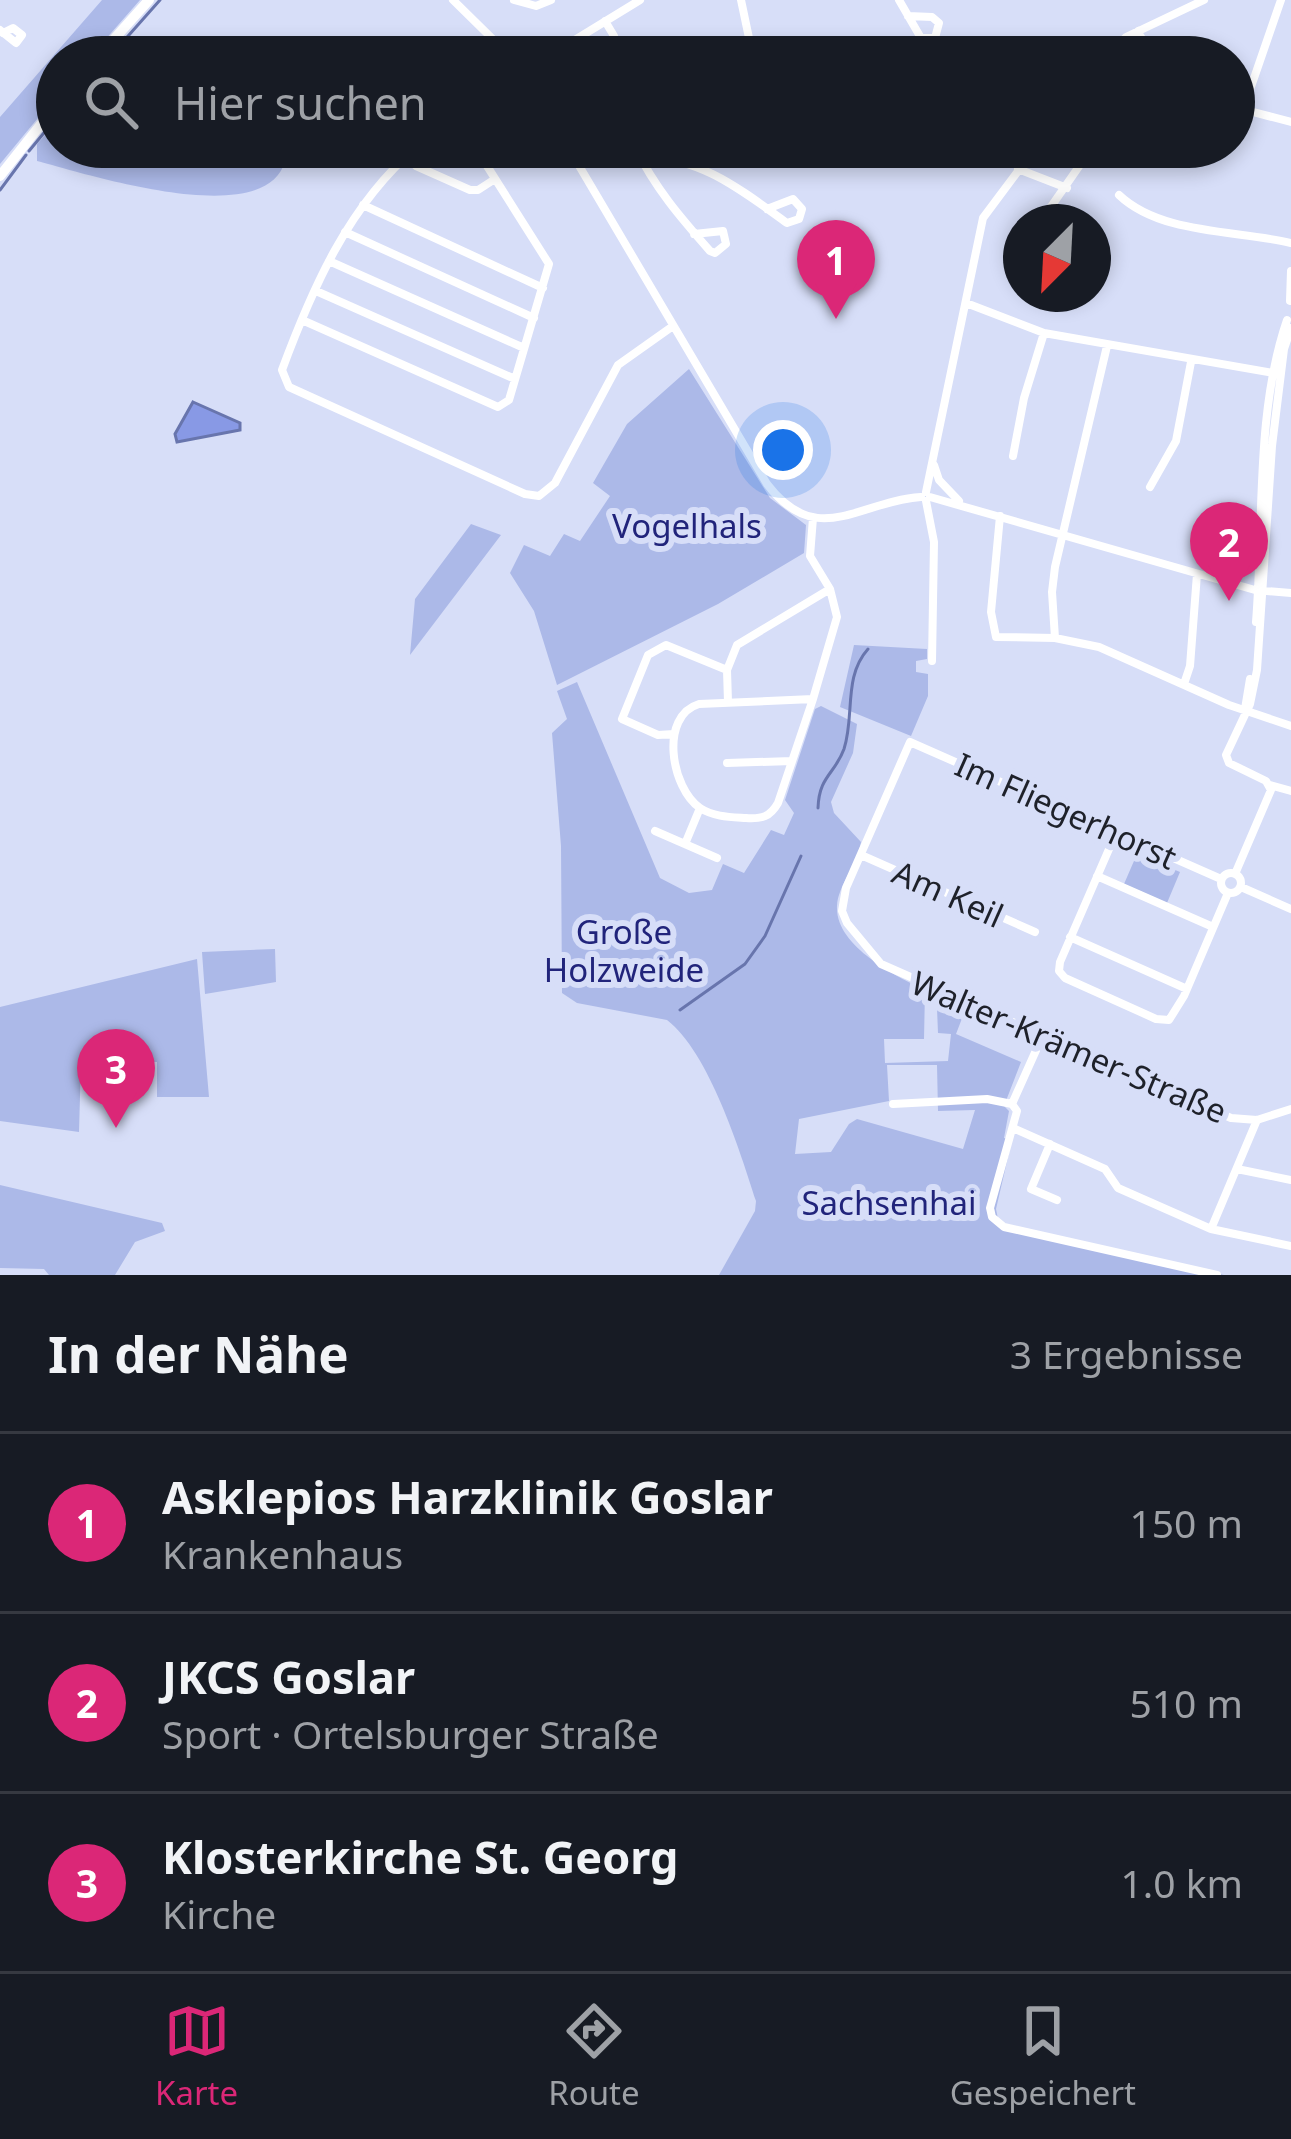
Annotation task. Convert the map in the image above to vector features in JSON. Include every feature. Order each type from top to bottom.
[{"type":"main road","points":[[116,36],[148,0]]},
{"type":"main road","points":[[0,176],[36,131]]},
{"type":"street","points":[[453,0],[490,36]]},
{"type":"street","points":[[514,0],[536,6],[551,0]]},
{"type":"street","points":[[581,36],[640,0]]},
{"type":"street","points":[[741,0],[749,36]]},
{"type":"street","points":[[899,0],[908,16]]},
{"type":"street","points":[[1129,36],[1204,0]]},
{"type":"street","points":[[1255,68],[1282,0]]},
{"type":"street","points":[[605,21],[614,36]]},
{"type":"street","points":[[1138,31],[1140,36]]},
{"type":"street","points":[[1255,112],[1291,122]]},
{"type":"street","points":[[396,168],[363,206],[329,261],[283,365],[282,378],[293,390],[525,494],[544,495],[555,483],[618,364],[673,326]]},
{"type":"street","points":[[420,168],[470,190],[495,179]]},
{"type":"street","points":[[302,320],[498,407],[504,405],[549,264],[488,168]]},
{"type":"street","points":[[580,168],[767,484],[787,506],[813,518],[844,518],[926,497],[1261,592],[1291,593]]},
{"type":"street","points":[[646,168],[694,234]]},
{"type":"street","points":[[701,168],[767,209]]},
{"type":"street","points":[[1054,204],[1078,168]]},
{"type":"street","points":[[932,662],[934,542],[926,497],[983,218],[1018,169],[1067,188]]},
{"type":"street","points":[[1120,195],[1133,208],[1166,220],[1291,243]]},
{"type":"street","points":[[363,206],[543,288]]},
{"type":"street","points":[[345,232],[534,318]]},
{"type":"street","points":[[329,261],[524,348]]},
{"type":"street","points":[[1291,271],[1290,301],[1283,311],[1290,323],[1277,374],[1264,466],[1257,670],[1226,759],[1269,785],[1291,791]]},
{"type":"street","points":[[316,291],[515,379]]},
{"type":"street","points":[[966,303],[1044,332],[1277,374]]},
{"type":"street","points":[[1013,456],[1044,332]]},
{"type":"street","points":[[1054,638],[1052,592],[1107,346]]},
{"type":"street","points":[[1150,488],[1176,441],[1191,362]]},
{"type":"street","points":[[932,456],[939,481],[965,506]]},
{"type":"street","points":[[1000,516],[992,612],[996,638],[1054,638],[1099,646],[1291,726]]},
{"type":"street","points":[[812,699],[689,707],[679,717],[674,734],[679,772],[691,799],[718,815],[766,817],[778,803],[812,699],[836,625],[830,590],[810,556],[813,518]]},
{"type":"street","points":[[1184,684],[1190,666],[1197,574]]},
{"type":"street","points":[[728,702],[727,670],[737,645],[830,590]]},
{"type":"street","points":[[674,734],[658,735],[622,719],[648,655],[666,645],[727,670]]},
{"type":"street","name":"Im Fliegerhorst","points":[[910,742],[1221,879]]},
{"type":"street","name":"Walter-Krämer-Straße","points":[[910,742],[842,900],[853,933],[881,964],[1223,1115],[1257,1120],[1291,1108]]},
{"type":"street","points":[[727,763],[792,760]]},
{"type":"street","points":[[1228,893],[1221,879],[1235,874],[1267,805],[1269,785]]},
{"type":"street","points":[[685,844],[700,808]]},
{"type":"street","points":[[655,831],[717,858]]},
{"type":"street","points":[[1116,833],[1058,966],[1065,979],[1156,1019],[1172,1018],[1228,893],[1241,887],[1291,909]]},
{"type":"street","name":"Am Keil","points":[[861,855],[1035,932]]},
{"type":"street","points":[[1235,874],[1241,887]]},
{"type":"street","points":[[1097,876],[1213,927]]},
{"type":"street","points":[[1070,937],[1187,989]]},
{"type":"street","points":[[1012,1105],[1042,1036]]},
{"type":"street","points":[[893,1104],[987,1099],[1012,1105],[1017,1111],[990,1208],[997,1222],[1014,1231],[1217,1275]]},
{"type":"street","points":[[1211,1229],[1257,1120]]},
{"type":"street","points":[[1013,1128],[1105,1169],[1118,1188],[1211,1229],[1291,1246]]},
{"type":"street","points":[[1050,1144],[1031,1189],[1058,1200]]},
{"type":"street","points":[[1237,1169],[1291,1180]]},
{"type":"green space","points":[[102,0],[140,0],[108,36],[71,36]]},
{"type":"green space","points":[[36,76],[36,120],[0,164],[0,117]]},
{"type":"green space","points":[[65,168],[280,168],[271,182],[245,193],[211,196],[132,185]]},
{"type":"green space","name":"Vogelhals","points":[[689,369],[770,498],[806,525],[804,553],[718,604],[557,685],[534,611],[510,573],[524,545],[550,556],[564,534],[580,541],[610,496],[593,483],[627,424]]},
{"type":"green space","points":[[471,524],[501,535],[410,655],[415,599]]},
{"type":"green space","points":[[854,645],[927,649],[927,659],[916,661],[916,672],[928,674],[928,696],[911,736],[840,707]]},
{"type":"green space","points":[[577,682],[660,878],[689,893],[712,890],[723,864],[744,873],[771,830],[784,835],[794,813],[785,800],[815,709],[821,706],[857,724],[853,753],[831,802],[834,813],[861,842],[838,898],[839,921],[869,958],[925,990],[924,1039],[884,1039],[885,1063],[948,1061],[951,1034],[938,1033],[937,1008],[945,1001],[966,1008],[956,1034],[1021,1062],[1004,1106],[1009,1111],[1004,1138],[1012,1140],[996,1209],[998,1219],[1224,1275],[719,1275],[756,1201],[709,1078],[667,1020],[577,1003],[562,993],[561,846],[552,733],[567,719],[557,691]],"holes":[[[887,1065],[937,1065],[938,1111],[975,1110],[963,1149],[857,1119],[831,1152],[795,1154],[799,1119],[889,1101]]]},
{"type":"green space","points":[[1137,854],[1180,872],[1167,903],[1124,884]]},
{"type":"green space","points":[[275,949],[276,982],[205,994],[202,952]]},
{"type":"green space","points":[[197,959],[209,1097],[157,1097],[157,1062],[81,1060],[79,1132],[0,1121],[0,1007]]},
{"type":"green space","points":[[0,1185],[162,1223],[165,1231],[135,1242],[115,1275],[49,1275],[44,1269],[0,1268]]},
{"type":"shaded area","points":[[193,402],[240,423],[240,430],[177,442],[175,434]]},
{"type":"waterway","points":[[128,36],[160,0]]},
{"type":"waterway","points":[[29,151],[36,142]]},
{"type":"waterway","points":[[0,190],[26,155]]},
{"type":"waterway","points":[[818,808],[824,782],[844,749],[852,684],[868,649]]},
{"type":"waterway","points":[[680,1010],[745,964],[765,936],[801,856]]},
{"type":"place","name":"Asklepios Harzklinik Goslar","points":[[836,319]]},
{"type":"place","name":"JKCS Goslar","points":[[1229,601]]},
{"type":"place","name":"Klosterkirche St. Georg","points":[[116,1128]]},
{"type":"park label","name":"Große Holzweide","points":[[624,951]]},
{"type":"park label","name":"Sachsenhai","points":[[889,1203]]}]
